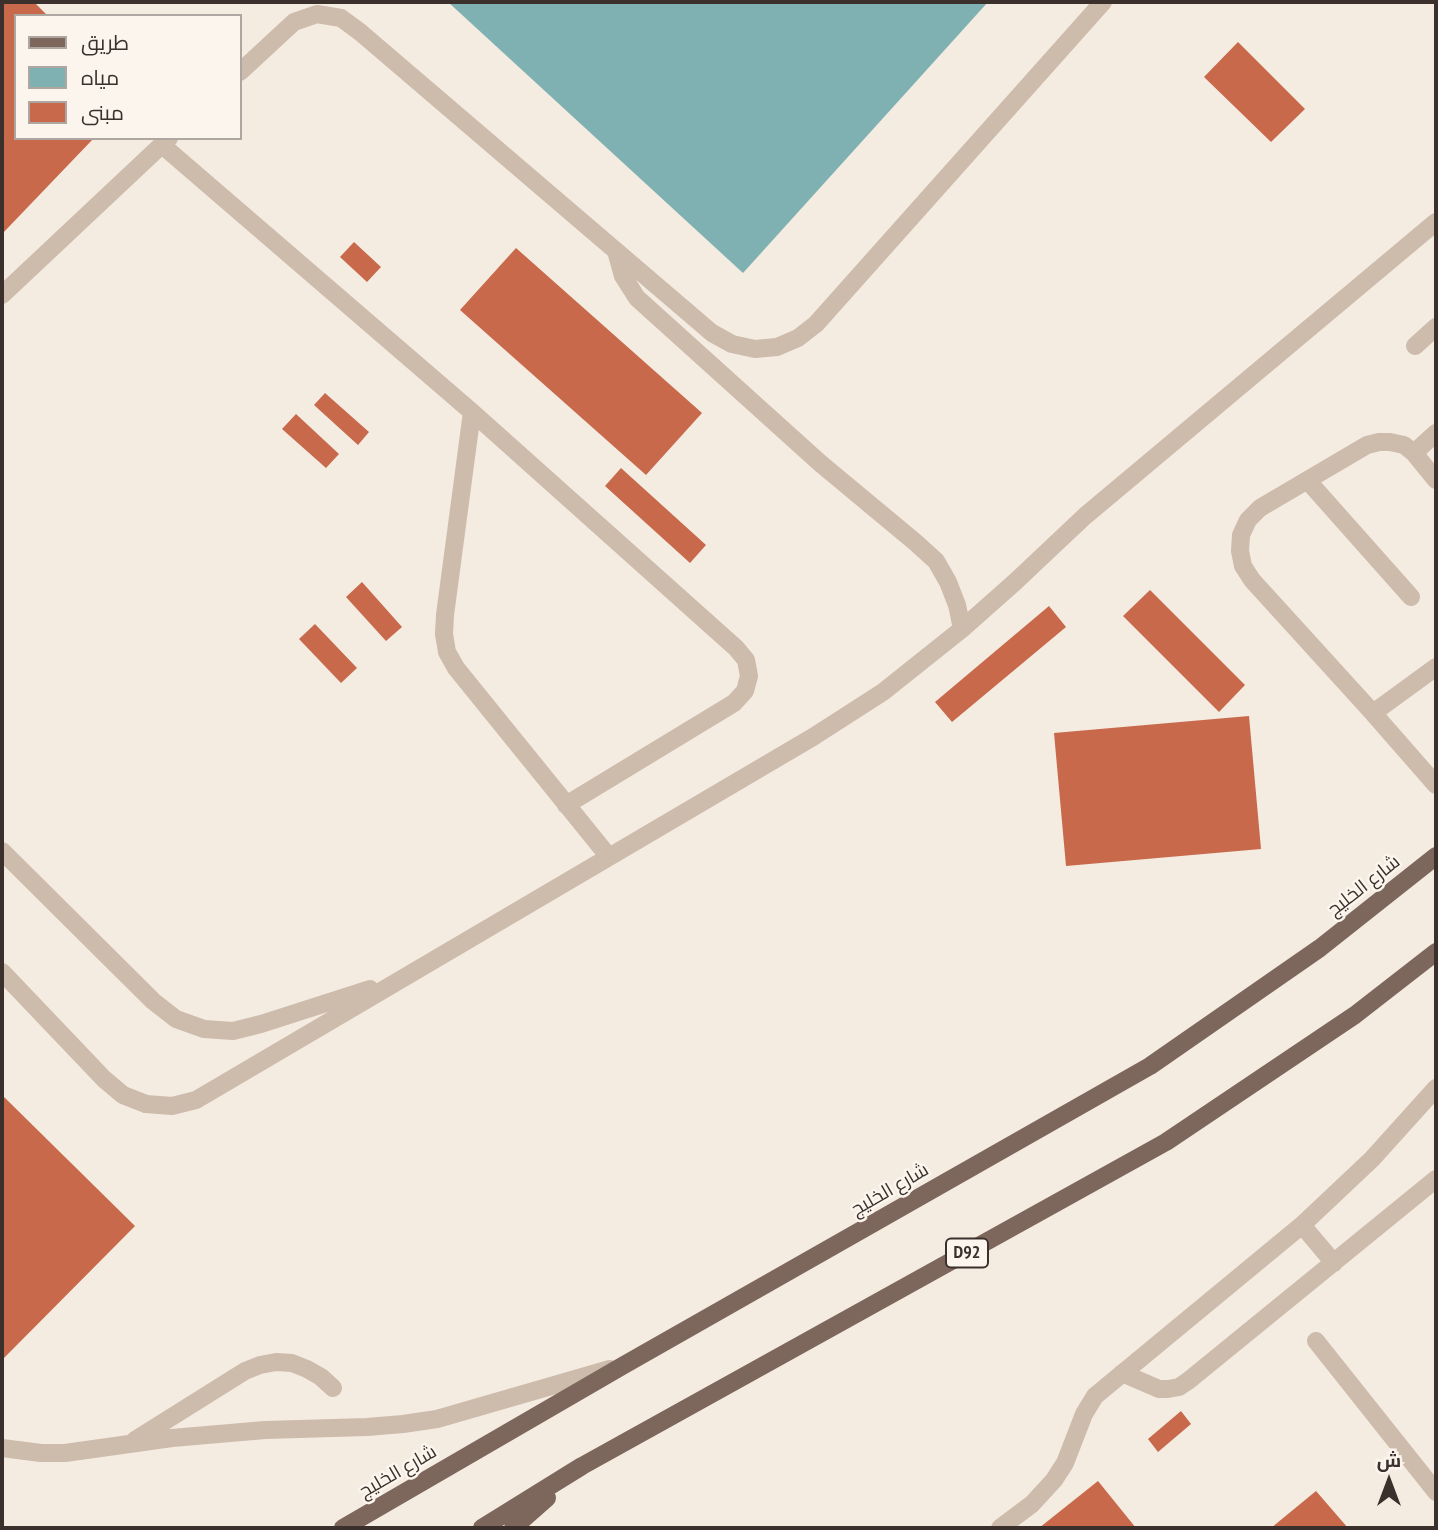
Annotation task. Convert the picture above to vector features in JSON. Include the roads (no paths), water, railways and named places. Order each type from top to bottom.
[{"type":"main road","name":"شارع الخليج","points":[[343,1528],[1150,1066],[1320,948],[1436,856]]},
{"type":"main road","name":"D92","points":[[482,1528],[582,1466],[1166,1142],[1355,1015],[1436,952]]},
{"type":"main road","points":[[513,1528],[582,1466]]},
{"type":"street","points":[[242,70],[294,22],[317,14],[341,18],[712,333],[732,344],[755,349],[777,347],[798,338],[816,324],[1103,2]]},
{"type":"street","points":[[2,295],[166,141],[736,648],[746,660],[749,676],[745,691],[734,703],[566,805]]},
{"type":"street","points":[[2,972],[104,1079],[123,1095],[146,1104],[172,1106],[196,1100],[824,730],[883,692],[962,629],[1085,516],[1436,222]]},
{"type":"street","points":[[616,251],[623,276],[646,307],[820,463],[936,561],[957,605],[962,629]]},
{"type":"street","points":[[1415,346],[1436,327]]},
{"type":"street","points":[[472,412],[445,615],[447,652],[456,668],[609,857]]},
{"type":"street","points":[[1414,453],[1436,433]]},
{"type":"street","points":[[1436,480],[1404,445],[1390,442],[1367,445],[1260,508],[1248,520],[1241,535],[1240,551],[1243,566],[1252,580],[1436,785]]},
{"type":"street","points":[[1308,481],[1411,597]]},
{"type":"street","points":[[1373,713],[1436,667]]},
{"type":"street","points":[[2,851],[153,1001],[176,1019],[204,1029],[233,1031],[261,1024],[399,980]]},
{"type":"street","points":[[1000,1528],[1032,1504],[1054,1480],[1065,1463],[1095,1396],[1302,1225],[1372,1159],[1436,1088]]},
{"type":"street","points":[[1122,1373],[1159,1389],[1179,1387],[1436,1180]]},
{"type":"street","points":[[1302,1225],[1334,1263]]},
{"type":"street","points":[[1316,1341],[1436,1492]]},
{"type":"street","points":[[129,1443],[245,1371],[260,1365],[292,1363],[307,1368],[333,1388]]},
{"type":"street","points":[[2,1448],[41,1453],[65,1452],[172,1438],[265,1430],[366,1427],[437,1419],[624,1365]]},
{"type":"water","points":[[448,2],[988,2],[743,273]]}]
